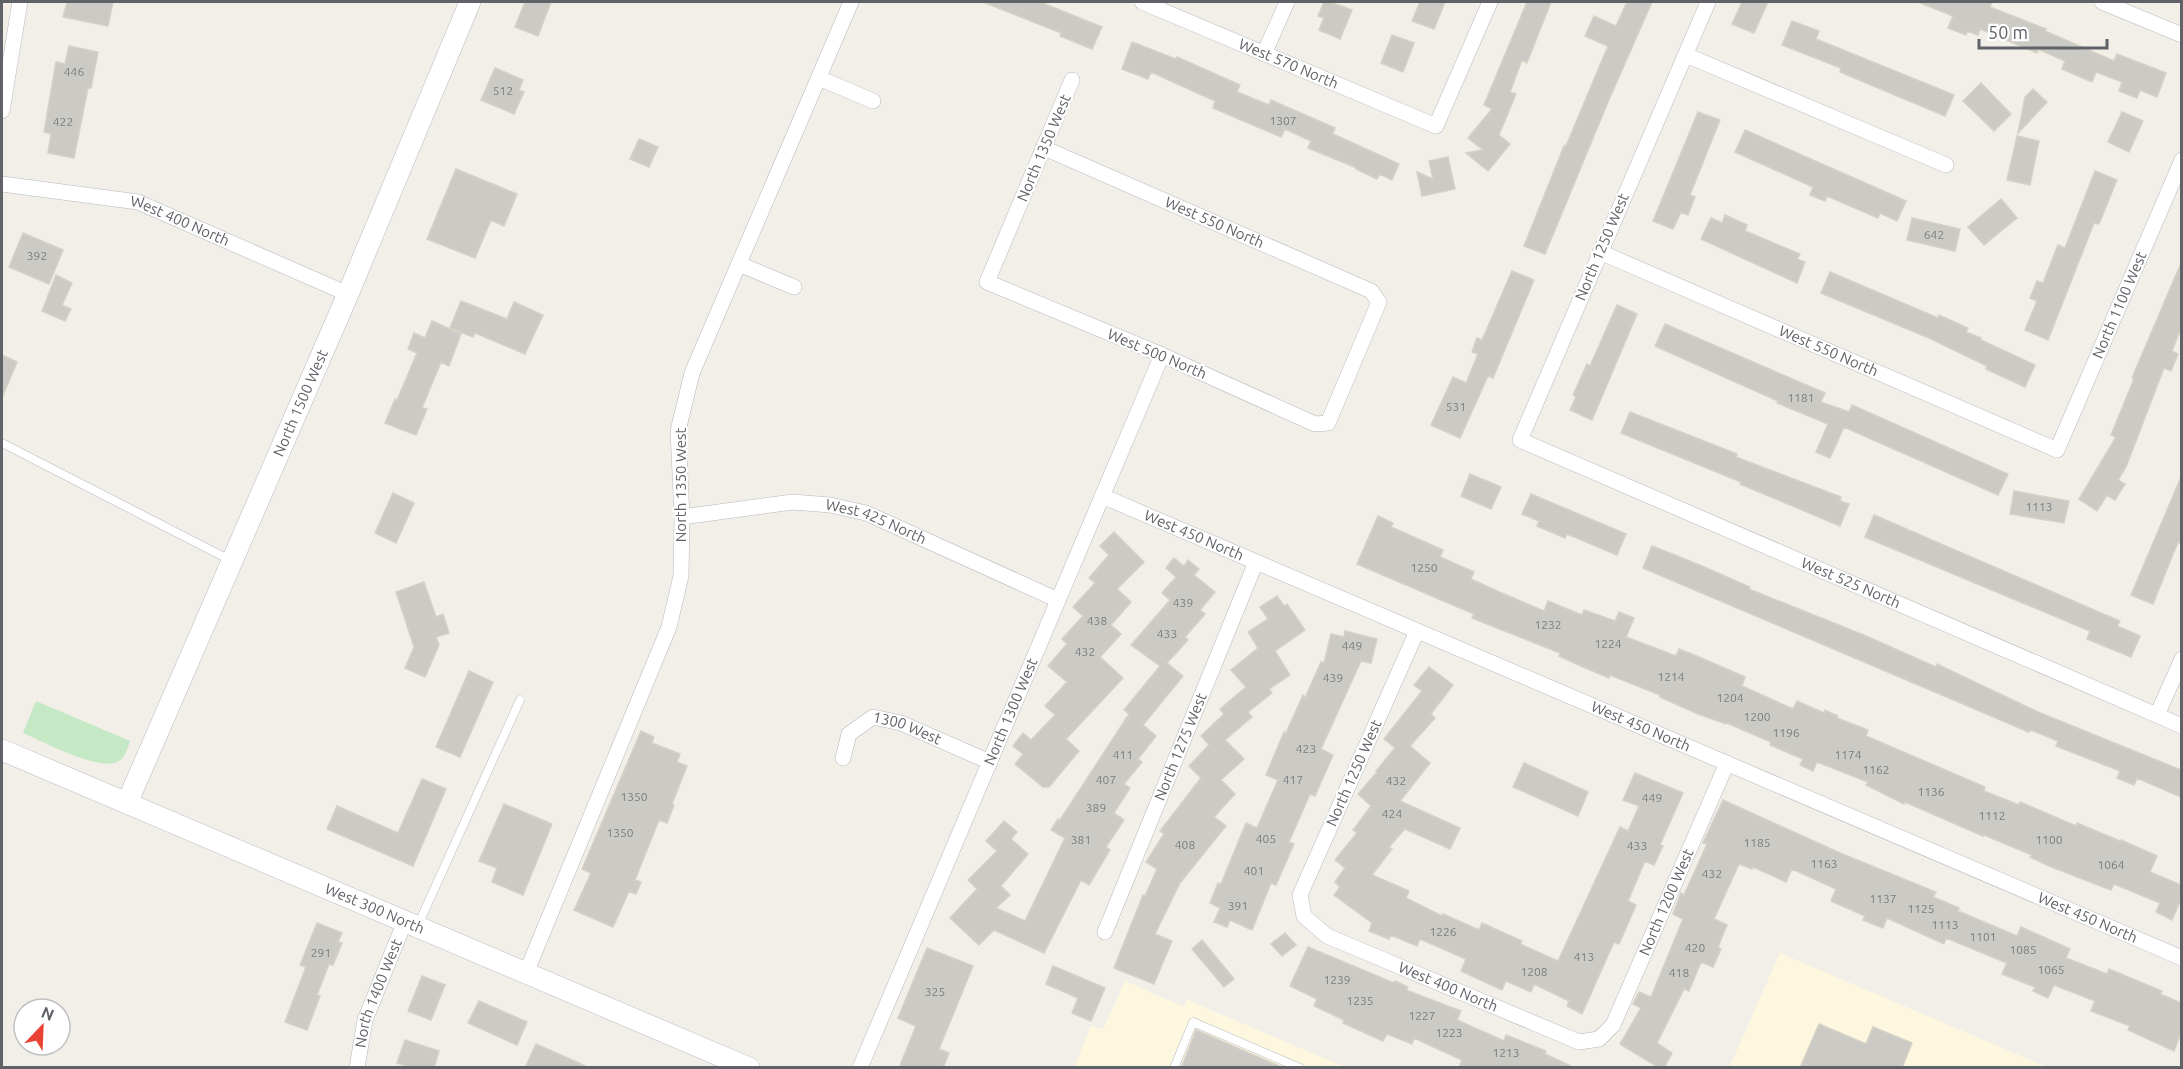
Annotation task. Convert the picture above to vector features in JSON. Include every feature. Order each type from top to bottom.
[{"type":"street","points":[[2,111],[20,2]]},
{"type":"street","name":"North 1500 West","points":[[127,803],[348,294],[470,2]]},
{"type":"street","name":"North 1350 West","points":[[526,973],[669,627],[681,576],[682,517],[678,431],[692,373],[851,2]]},
{"type":"street","name":"West 570 North","points":[[1142,2],[1436,126],[1491,2]]},
{"type":"street","points":[[1264,54],[1287,2]]},
{"type":"street","name":"North 1250 West","points":[[1520,440],[1708,2]]},
{"type":"street","points":[[2102,2],[2181,35]]},
{"type":"street","points":[[1686,55],[1946,165]]},
{"type":"street","points":[[819,78],[873,101]]},
{"type":"street","name":"North 1350 West","points":[[987,282],[1072,80]]},
{"type":"street","name":"West 550 North","points":[[1044,147],[1371,291],[1380,302],[1328,423]]},
{"type":"street","name":"North 1100 West","points":[[2057,450],[2181,160]]},
{"type":"street","name":"West 400 North","points":[[2,184],[138,202],[348,294]]},
{"type":"street","name":"West 550 North","points":[[1600,252],[2057,450]]},
{"type":"street","points":[[739,264],[794,287]]},
{"type":"street","name":"West 500 North","points":[[987,282],[1162,355],[1315,424],[1328,423]]},
{"type":"street","name":"North 1300 West","points":[[860,1068],[1162,355]]},
{"type":"street","name":"West 525 North","points":[[1520,440],[2181,726]]},
{"type":"street","name":"West 450 North","points":[[1102,496],[2181,958]]},
{"type":"street","name":"West 425 North","points":[[682,517],[793,502],[830,505],[866,513],[1058,600]]},
{"type":"street","name":"North 1275 West","points":[[1105,932],[1256,562]]},
{"type":"street","name":"North 1250 West","points":[[1304,916],[1300,895],[1418,631]]},
{"type":"street","points":[[2157,715],[2181,659]]},
{"type":"street","name":"1300 West","points":[[843,758],[849,734],[873,717],[902,723],[990,762]]},
{"type":"street","name":"West 300 North","points":[[2,750],[749,1068]]},
{"type":"street","name":"North 1200 West","points":[[1599,1039],[1613,1025],[1727,763]]},
{"type":"street","name":"West 400 North","points":[[1304,916],[1327,936],[1579,1042],[1599,1039]]},
{"type":"street","name":"North 1400 West","points":[[357,1068],[365,1020],[411,924]]},
{"type":"lane","points":[[2,443],[232,561]]},
{"type":"lane","points":[[411,924],[520,700]]},
{"type":"lane","points":[[1174,1068],[1193,1022],[1300,1068]]},
{"type":"shaded area","points":[[1780,953],[2047,1067],[1729,1068]]},
{"type":"shaded area","points":[[1125,981],[1184,1007],[1187,1000],[1345,1067],[1074,1068],[1091,1026],[1103,1029]]},
{"type":"green space","points":[[36,701],[130,741],[125,755],[119,761],[110,764],[99,763],[86,760],[23,733]]},
{"type":"building","points":[[67,2],[113,2],[108,26],[63,17]]},
{"type":"building","points":[[525,2],[551,2],[538,36],[515,27]]},
{"type":"building","points":[[983,2],[1040,2],[1102,27],[1092,49],[1060,36],[1061,33]]},
{"type":"building","points":[[1324,2],[1352,10],[1340,39],[1319,30],[1324,18],[1318,16]]},
{"type":"building","points":[[1420,2],[1445,2],[1434,29],[1412,21]]},
{"type":"building","points":[[1527,2],[1551,2],[1527,63],[1522,60],[1510,92],[1516,94],[1499,135],[1510,144],[1488,171],[1466,153],[1483,150],[1468,138],[1492,109],[1484,105]]},
{"type":"building","points":[[1627,2],[1652,2],[1545,254],[1524,246],[1564,146],[1566,146],[1608,46],[1585,36],[1594,16],[1616,26]]},
{"type":"building","points":[[1742,2],[1768,2],[1754,33],[1732,24]]},
{"type":"building","points":[[1918,2],[1992,2],[1990,7],[2046,29],[2045,31],[2114,61],[2117,54],[2166,73],[2157,97],[2140,90],[2137,98],[2119,91],[2122,82],[2096,72],[2092,82],[2062,69],[2065,61],[2038,49],[2037,53],[1980,29],[1978,35],[1967,31],[1966,35],[1948,28],[1953,16]]},
{"type":"building","points":[[1792,21],[1819,31],[1816,39],[1954,95],[1945,116],[1840,72],[1841,68],[1782,45]]},
{"type":"building","points":[[1392,35],[1414,43],[1403,72],[1381,63]]},
{"type":"building","points":[[1132,42],[1176,59],[1177,57],[1240,85],[1237,92],[1269,105],[1271,100],[1335,128],[1333,134],[1399,164],[1392,180],[1380,174],[1377,179],[1357,168],[1308,148],[1311,141],[1285,129],[1281,137],[1213,108],[1215,101],[1151,72],[1148,79],[1122,69]]},
{"type":"building","points":[[69,46],[98,52],[91,88],[88,88],[74,158],[48,153],[51,134],[44,132],[56,62],[65,64]]},
{"type":"building","points":[[495,68],[523,80],[519,90],[524,92],[514,114],[481,100]]},
{"type":"building","points":[[1981,83],[2011,114],[1994,131],[1963,101]]},
{"type":"building","points":[[2033,89],[2047,102],[2018,133],[2025,97]]},
{"type":"building","points":[[1698,112],[1720,120],[1690,195],[1695,197],[1688,215],[1681,212],[1673,229],[1653,221]]},
{"type":"building","points":[[2122,112],[2143,121],[2129,152],[2108,142]]},
{"type":"building","points":[[1745,130],[1906,201],[1897,221],[1880,213],[1878,218],[1827,196],[1825,201],[1810,195],[1813,187],[1735,152]]},
{"type":"building","points":[[2017,136],[2039,141],[2030,185],[2007,180]]},
{"type":"building","points":[[639,139],[658,147],[649,167],[630,159]]},
{"type":"building","points":[[1448,157],[1455,189],[1422,196],[1417,172],[1433,179],[1429,161]]},
{"type":"building","points":[[456,169],[517,194],[504,226],[491,220],[475,258],[427,239]]},
{"type":"building","points":[[2095,171],[2117,180],[2099,224],[2094,223],[2048,340],[2025,330],[2037,301],[2030,298],[2037,281],[2043,283],[2058,245],[2065,248]]},
{"type":"building","points":[[2001,199],[2017,218],[1984,245],[1968,227]]},
{"type":"building","points":[[1725,215],[1747,225],[1745,231],[1800,254],[1797,259],[1805,262],[1797,283],[1701,239],[1711,218],[1722,223]]},
{"type":"building","points":[[1912,218],[1960,229],[1955,251],[1907,240]]},
{"type":"building","points":[[23,233],[63,250],[49,284],[9,267]]},
{"type":"building","points":[[2181,263],[2181,328],[2172,351],[2178,354],[2171,371],[2164,368],[2126,467],[2118,480],[2125,484],[2115,500],[2107,495],[2097,511],[2079,499],[2116,437],[2111,435],[2134,379],[2132,378]]},
{"type":"building","points":[[1512,271],[1534,280],[1493,378],[1488,376],[1460,438],[1431,425],[1453,377],[1466,383],[1478,354],[1472,352],[1477,338],[1482,340]]},
{"type":"building","points":[[1830,272],[1938,318],[1939,315],[1968,328],[1966,332],[2035,365],[2025,387],[1929,338],[1821,293]]},
{"type":"building","points":[[56,275],[72,283],[62,305],[71,309],[65,321],[42,311]]},
{"type":"building","points":[[461,301],[507,319],[514,302],[543,315],[525,354],[475,333],[473,337],[450,328]]},
{"type":"building","points":[[1617,305],[1637,314],[1592,420],[1570,410],[1576,397],[1573,395],[1587,364],[1590,366]]},
{"type":"building","points":[[432,321],[461,334],[449,366],[441,362],[422,408],[427,409],[416,435],[385,423],[417,353],[408,349],[414,333],[425,338]]},
{"type":"building","points":[[1665,324],[1825,393],[1821,402],[1849,412],[1852,405],[2008,474],[1998,495],[1844,427],[1830,458],[1816,452],[1828,424],[1777,403],[1778,401],[1655,346]]},
{"type":"building","points":[[2,355],[17,362],[2,398]]},
{"type":"building","points":[[1630,412],[1737,454],[1736,457],[1841,497],[1840,501],[1849,504],[1840,526],[1740,484],[1741,482],[1621,433]]},
{"type":"building","points":[[1470,474],[1501,487],[1491,509],[1461,496]]},
{"type":"building","points":[[2181,477],[2181,544],[2178,542],[2153,604],[2131,595]]},
{"type":"building","points":[[2014,491],[2069,501],[2064,523],[2010,514]]},
{"type":"building","points":[[393,493],[414,503],[396,543],[375,533]]},
{"type":"building","points":[[1531,494],[1626,534],[1617,555],[1567,534],[1565,538],[1537,526],[1539,521],[1522,514]]},
{"type":"building","points":[[1874,515],[2120,621],[2117,626],[2140,636],[2131,657],[2087,639],[2090,631],[1865,537]]},
{"type":"building","points":[[1378,516],[1393,523],[1391,527],[1443,550],[1440,557],[1474,572],[1471,579],[1497,591],[1544,611],[1548,601],[1582,615],[1584,610],[1615,621],[1619,612],[1634,618],[1626,637],[1676,656],[1679,649],[1699,657],[1745,677],[1742,686],[1793,709],[1797,701],[1824,713],[1825,710],[1838,716],[1837,718],[1868,730],[1866,736],[1985,787],[1984,791],[2019,805],[2020,802],[2076,826],[2077,823],[2157,856],[2150,872],[2181,885],[2181,899],[2172,920],[2156,912],[2160,903],[2114,884],[2111,890],[2049,866],[2030,857],[2032,855],[1905,802],[1904,804],[1866,785],[1868,782],[1817,762],[1813,771],[1800,765],[1803,759],[1770,745],[1771,742],[1727,723],[1698,714],[1660,695],[1610,675],[1609,678],[1583,667],[1559,656],[1560,653],[1472,618],[1474,614],[1357,564]]},
{"type":"building","points":[[1114,532],[1144,562],[1117,589],[1131,602],[1111,625],[1121,634],[1100,657],[1123,678],[1066,739],[1079,751],[1049,787],[1043,787],[1015,764],[1023,754],[1013,746],[1023,733],[1031,740],[1055,715],[1045,706],[1067,682],[1048,666],[1067,644],[1062,639],[1083,616],[1073,607],[1095,583],[1089,578],[1109,555],[1100,546]]},
{"type":"building","points":[[1652,546],[1936,667],[1937,664],[2038,712],[2181,770],[2181,797],[2137,778],[2134,785],[2117,778],[2120,771],[2056,746],[2058,741],[2031,730],[2029,732],[1643,568]]},
{"type":"building","points":[[1174,558],[1184,566],[1188,560],[1199,569],[1194,575],[1215,592],[1200,610],[1205,614],[1185,637],[1188,640],[1167,663],[1183,676],[1143,725],[1156,736],[1138,759],[1142,762],[1124,784],[1130,788],[1114,813],[1124,820],[1106,847],[1110,850],[1089,885],[1081,880],[1044,953],[994,930],[979,945],[950,918],[977,889],[968,880],[997,851],[986,841],[1004,821],[1017,832],[1011,839],[1028,854],[1001,886],[1010,895],[996,908],[1025,921],[1065,838],[1051,830],[1058,819],[1060,820],[1129,714],[1124,710],[1160,666],[1131,645],[1170,600],[1162,593],[1176,577],[1166,568]]},
{"type":"building","points":[[424,582],[436,617],[443,614],[449,633],[436,637],[439,645],[425,677],[405,668],[414,647],[396,592]]},
{"type":"building","points":[[1277,596],[1284,606],[1287,604],[1305,630],[1275,651],[1290,675],[1269,689],[1272,693],[1248,712],[1252,717],[1225,740],[1244,759],[1221,780],[1235,794],[1214,817],[1226,826],[1180,883],[1155,934],[1172,941],[1154,984],[1114,968],[1143,895],[1145,896],[1157,869],[1146,862],[1164,834],[1160,831],[1201,778],[1189,766],[1209,745],[1201,736],[1224,714],[1220,709],[1246,687],[1231,670],[1258,648],[1248,632],[1268,619],[1260,607]]},
{"type":"building","points":[[1345,631],[1377,639],[1371,663],[1361,661],[1321,749],[1333,755],[1315,796],[1310,794],[1289,842],[1294,844],[1276,885],[1271,883],[1252,930],[1230,920],[1227,927],[1214,922],[1220,908],[1210,903],[1218,883],[1221,884],[1246,823],[1257,828],[1278,780],[1266,775],[1284,732],[1286,733],[1303,695],[1305,698],[1321,662],[1324,663],[1331,634],[1344,637]]},
{"type":"building","points":[[1429,667],[1453,685],[1431,714],[1435,718],[1410,746],[1430,763],[1400,801],[1460,828],[1450,849],[1405,829],[1389,847],[1392,849],[1372,875],[1409,891],[1406,898],[1442,916],[1443,914],[1479,930],[1482,923],[1558,961],[1620,827],[1628,831],[1639,806],[1623,800],[1635,773],[1683,793],[1660,845],[1663,846],[1654,865],[1645,861],[1628,901],[1636,905],[1619,944],[1614,942],[1582,1014],[1567,1006],[1569,1001],[1534,984],[1531,992],[1506,981],[1502,990],[1461,971],[1466,959],[1420,939],[1417,946],[1391,935],[1389,939],[1369,931],[1372,923],[1334,895],[1340,887],[1335,882],[1345,868],[1335,860],[1357,833],[1353,830],[1371,806],[1358,794],[1395,748],[1384,739],[1422,691],[1414,685]]},
{"type":"building","points":[[469,671],[493,682],[460,757],[436,747]]},
{"type":"building","points":[[641,731],[654,737],[652,743],[680,754],[677,762],[687,766],[667,823],[659,820],[635,880],[641,882],[636,894],[629,891],[613,927],[574,910],[591,873],[582,869]]},
{"type":"building","points":[[1524,763],[1588,792],[1578,816],[1513,787]]},
{"type":"building","points":[[422,779],[446,789],[413,866],[327,829],[337,806],[398,833]]},
{"type":"building","points":[[1723,800],[1840,853],[1936,892],[1933,897],[1959,908],[1958,911],[2017,936],[2021,927],[2070,949],[2066,958],[2107,974],[2109,969],[2162,991],[2160,994],[2181,1003],[2181,1032],[2174,1051],[2128,1030],[2130,1026],[2091,1011],[2095,1001],[2054,985],[2048,998],[2033,991],[2035,987],[2002,974],[2007,963],[1946,938],[1944,944],[1887,918],[1883,928],[1863,920],[1865,916],[1831,901],[1836,889],[1792,869],[1786,882],[1753,867],[1752,869],[1739,864],[1714,919],[1727,925],[1718,947],[1721,949],[1713,967],[1701,962],[1689,991],[1684,989],[1657,1043],[1672,1053],[1664,1068],[1659,1068],[1620,1044],[1641,1008],[1633,1004],[1639,992],[1651,997],[1683,919],[1673,914],[1681,893],[1684,895],[1707,844],[1703,843]]},
{"type":"building","points":[[504,804],[552,824],[523,895],[492,882],[497,868],[479,861]]},
{"type":"building","points":[[317,923],[342,933],[338,942],[342,943],[333,965],[329,964],[307,1030],[285,1022],[306,967],[300,965]]},
{"type":"building","points":[[1285,933],[1296,945],[1282,956],[1271,944]]},
{"type":"building","points":[[1202,940],[1234,979],[1224,987],[1192,949]]},
{"type":"building","points":[[1308,947],[1394,983],[1395,981],[1408,987],[1406,990],[1461,1011],[1457,1020],[1504,1041],[1506,1035],[1546,1051],[1545,1054],[1575,1068],[1459,1068],[1462,1060],[1414,1038],[1412,1044],[1387,1034],[1383,1041],[1343,1023],[1344,1020],[1314,1006],[1317,999],[1290,986]]},
{"type":"building","points":[[927,948],[973,966],[939,1049],[949,1053],[943,1068],[899,1068],[916,1026],[898,1018]]},
{"type":"building","points":[[1053,966],[1105,988],[1091,1021],[1072,1013],[1078,998],[1046,984]]},
{"type":"building","points":[[422,976],[445,985],[431,1020],[408,1011]]},
{"type":"building","points":[[479,1001],[527,1022],[517,1045],[468,1023]]},
{"type":"building","points":[[1819,1024],[1866,1044],[1873,1027],[1912,1043],[1902,1068],[1800,1068]]},
{"type":"building","points":[[1196,1030],[1284,1068],[1181,1068]]},
{"type":"building","points":[[405,1040],[439,1051],[434,1068],[412,1068],[397,1063]]},
{"type":"building","points":[[536,1044],[590,1068],[525,1068]]}]
